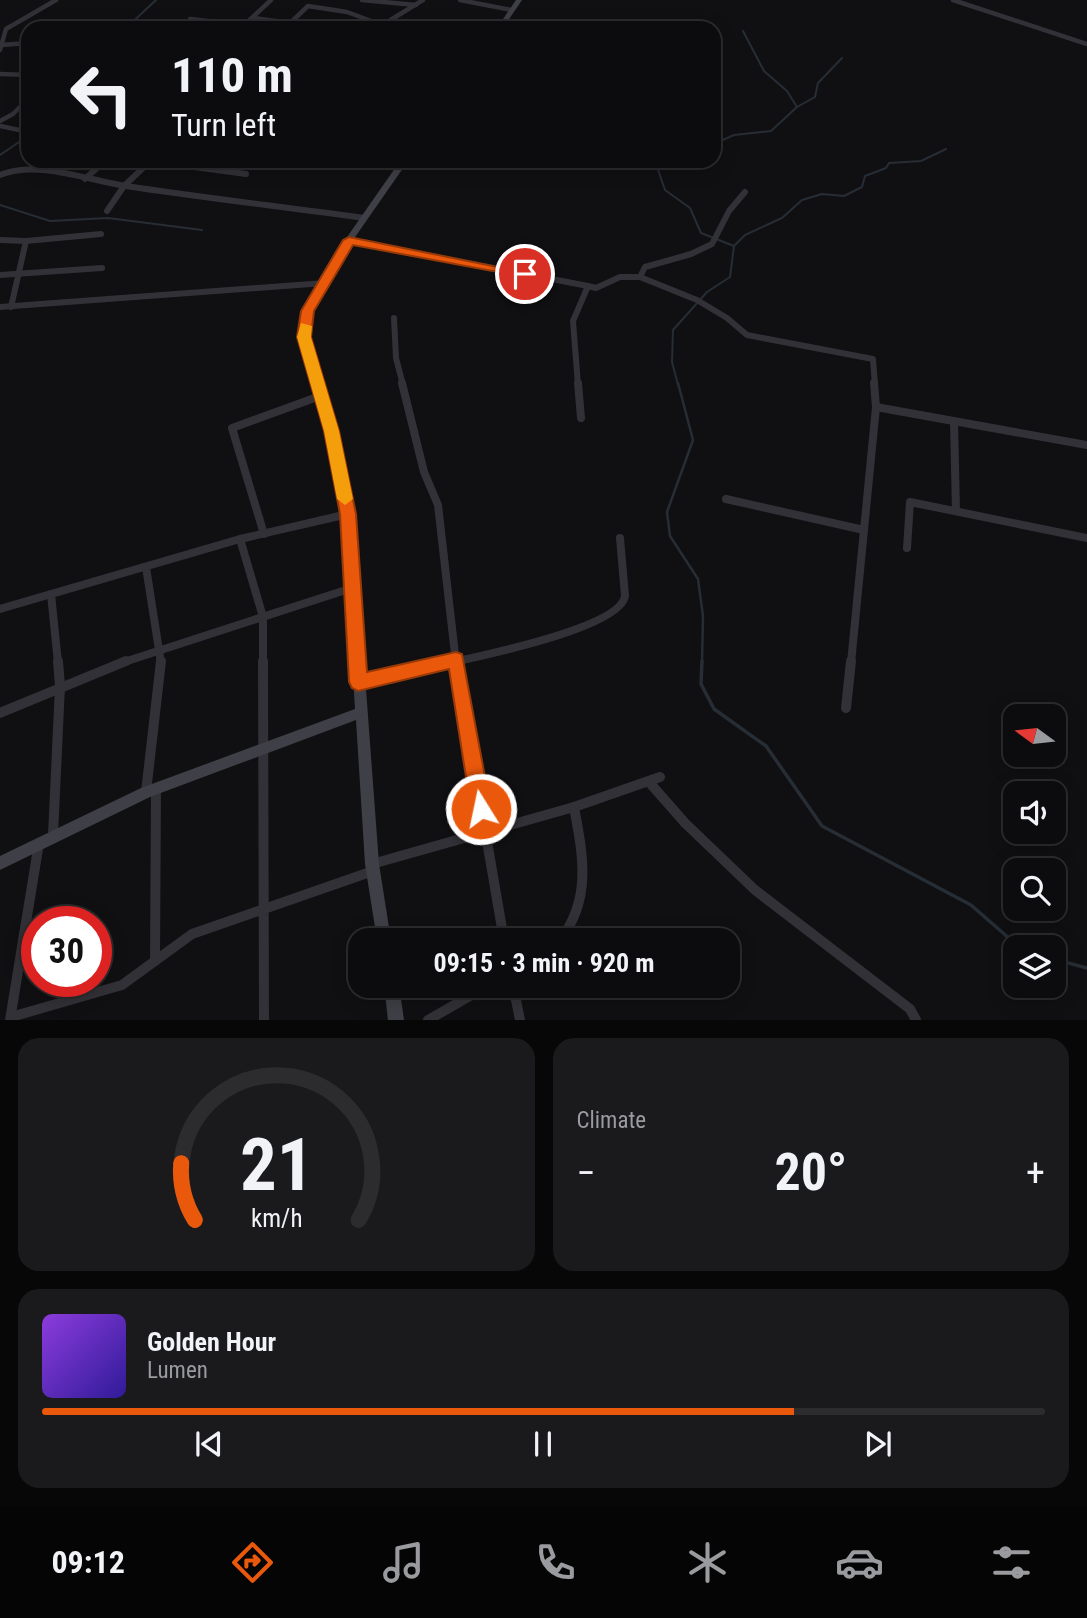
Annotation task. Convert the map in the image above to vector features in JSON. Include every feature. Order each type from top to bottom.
[{"type":"street","points":[[21,44],[1,48],[6,29],[56,0]]},
{"type":"street","points":[[250,21],[271,0]]},
{"type":"street","points":[[362,0],[415,5]]},
{"type":"street","points":[[389,21],[423,0]]},
{"type":"street","points":[[460,0],[511,10]]},
{"type":"street","points":[[504,21],[519,0]]},
{"type":"street","points":[[953,0],[1087,44]]},
{"type":"street","points":[[292,21],[308,6],[347,12],[375,21]]},
{"type":"street","points":[[253,18],[275,21]]},
{"type":"street","points":[[190,19],[203,21]]},
{"type":"street","points":[[0,74],[21,75]]},
{"type":"street","points":[[0,123],[21,106]]},
{"type":"street","points":[[0,123],[21,130]]},
{"type":"street","points":[[85,179],[97,168]]},
{"type":"street","points":[[107,211],[124,186],[143,168]]},
{"type":"street","points":[[202,168],[246,174]]},
{"type":"street","points":[[382,928],[372,868],[348,514],[331,431],[304,337],[307,311],[349,240],[399,168]]},
{"type":"street","points":[[0,175],[15,169],[364,218]]},
{"type":"street","points":[[640,277],[645,267],[691,254],[712,244],[729,211],[745,192]]},
{"type":"street","points":[[0,240],[26,241],[101,234]]},
{"type":"street","points":[[349,240],[596,288],[620,278],[640,277],[701,302],[738,323],[747,335],[873,359],[876,407],[846,708]]},
{"type":"street","points":[[11,307],[26,241]]},
{"type":"street","points":[[0,275],[102,268]]},
{"type":"street","points":[[0,307],[325,283]]},
{"type":"street","points":[[581,418],[572,321],[588,286]]},
{"type":"street","points":[[394,318],[396,358],[424,471],[438,505],[456,660],[502,928]]},
{"type":"street","points":[[264,534],[232,428],[320,396]]},
{"type":"street","points":[[876,407],[1087,445]]},
{"type":"street","points":[[954,421],[956,512]]},
{"type":"street","points":[[726,499],[864,530]]},
{"type":"street","points":[[907,548],[910,502],[1087,538]]},
{"type":"street","points":[[0,609],[240,540],[348,514]]},
{"type":"street","points":[[358,682],[567,633],[601,622],[617,612],[624,602],[620,538]]},
{"type":"street","points":[[240,540],[262,617],[264,1020]]},
{"type":"street","points":[[146,567],[160,652],[151,791],[155,961]]},
{"type":"street","points":[[0,713],[142,654],[160,652],[352,588]]},
{"type":"street","points":[[51,594],[60,686],[53,835]]},
{"type":"street","points":[[0,863],[53,835],[151,791],[362,712]]},
{"type":"street","points":[[39,842],[10,1018],[122,985],[192,934],[372,868],[574,807],[660,777]]},
{"type":"street","points":[[649,782],[685,823],[755,890],[910,1009],[916,1020]]},
{"type":"street","points":[[571,928],[584,891],[574,807]]},
{"type":"street","points":[[393,998],[396,1020]]},
{"type":"street","points":[[428,1020],[466,998]]},
{"type":"street","points":[[516,998],[520,1020]]},
{"type":"waterway","points":[[134,21],[156,0]]},
{"type":"waterway","points":[[743,31],[764,71],[787,91],[797,107]]},
{"type":"waterway","points":[[797,107],[815,97],[818,83],[842,58]]},
{"type":"waterway","points":[[721,141],[734,135],[771,131],[797,107]]},
{"type":"waterway","points":[[0,155],[21,141]]},
{"type":"waterway","points":[[734,246],[745,235],[782,218],[802,200],[822,194],[844,196],[862,187],[865,176],[886,168],[889,163],[921,161],[946,149]]},
{"type":"waterway","points":[[657,168],[665,190],[690,208],[701,233],[734,246]]},
{"type":"waterway","points":[[0,205],[50,221],[108,218],[202,230]]},
{"type":"waterway","points":[[678,385],[672,362],[673,330],[707,292],[730,277],[734,246]]},
{"type":"waterway","points":[[678,383],[693,440],[667,512],[670,536],[698,579],[703,616],[702,663]]},
{"type":"waterway","points":[[702,661],[701,684],[714,709],[766,746],[822,826],[971,905],[1005,935]]},
{"type":"waterway","points":[[1066,962],[1087,968]]},
{"type":"slow traffic","points":[[305,326],[304,337],[331,431],[345,499]]},
{"type":"route","points":[[481,809],[456,660],[358,682],[348,514],[331,431],[304,337],[307,311],[349,240],[525,274]]}]
